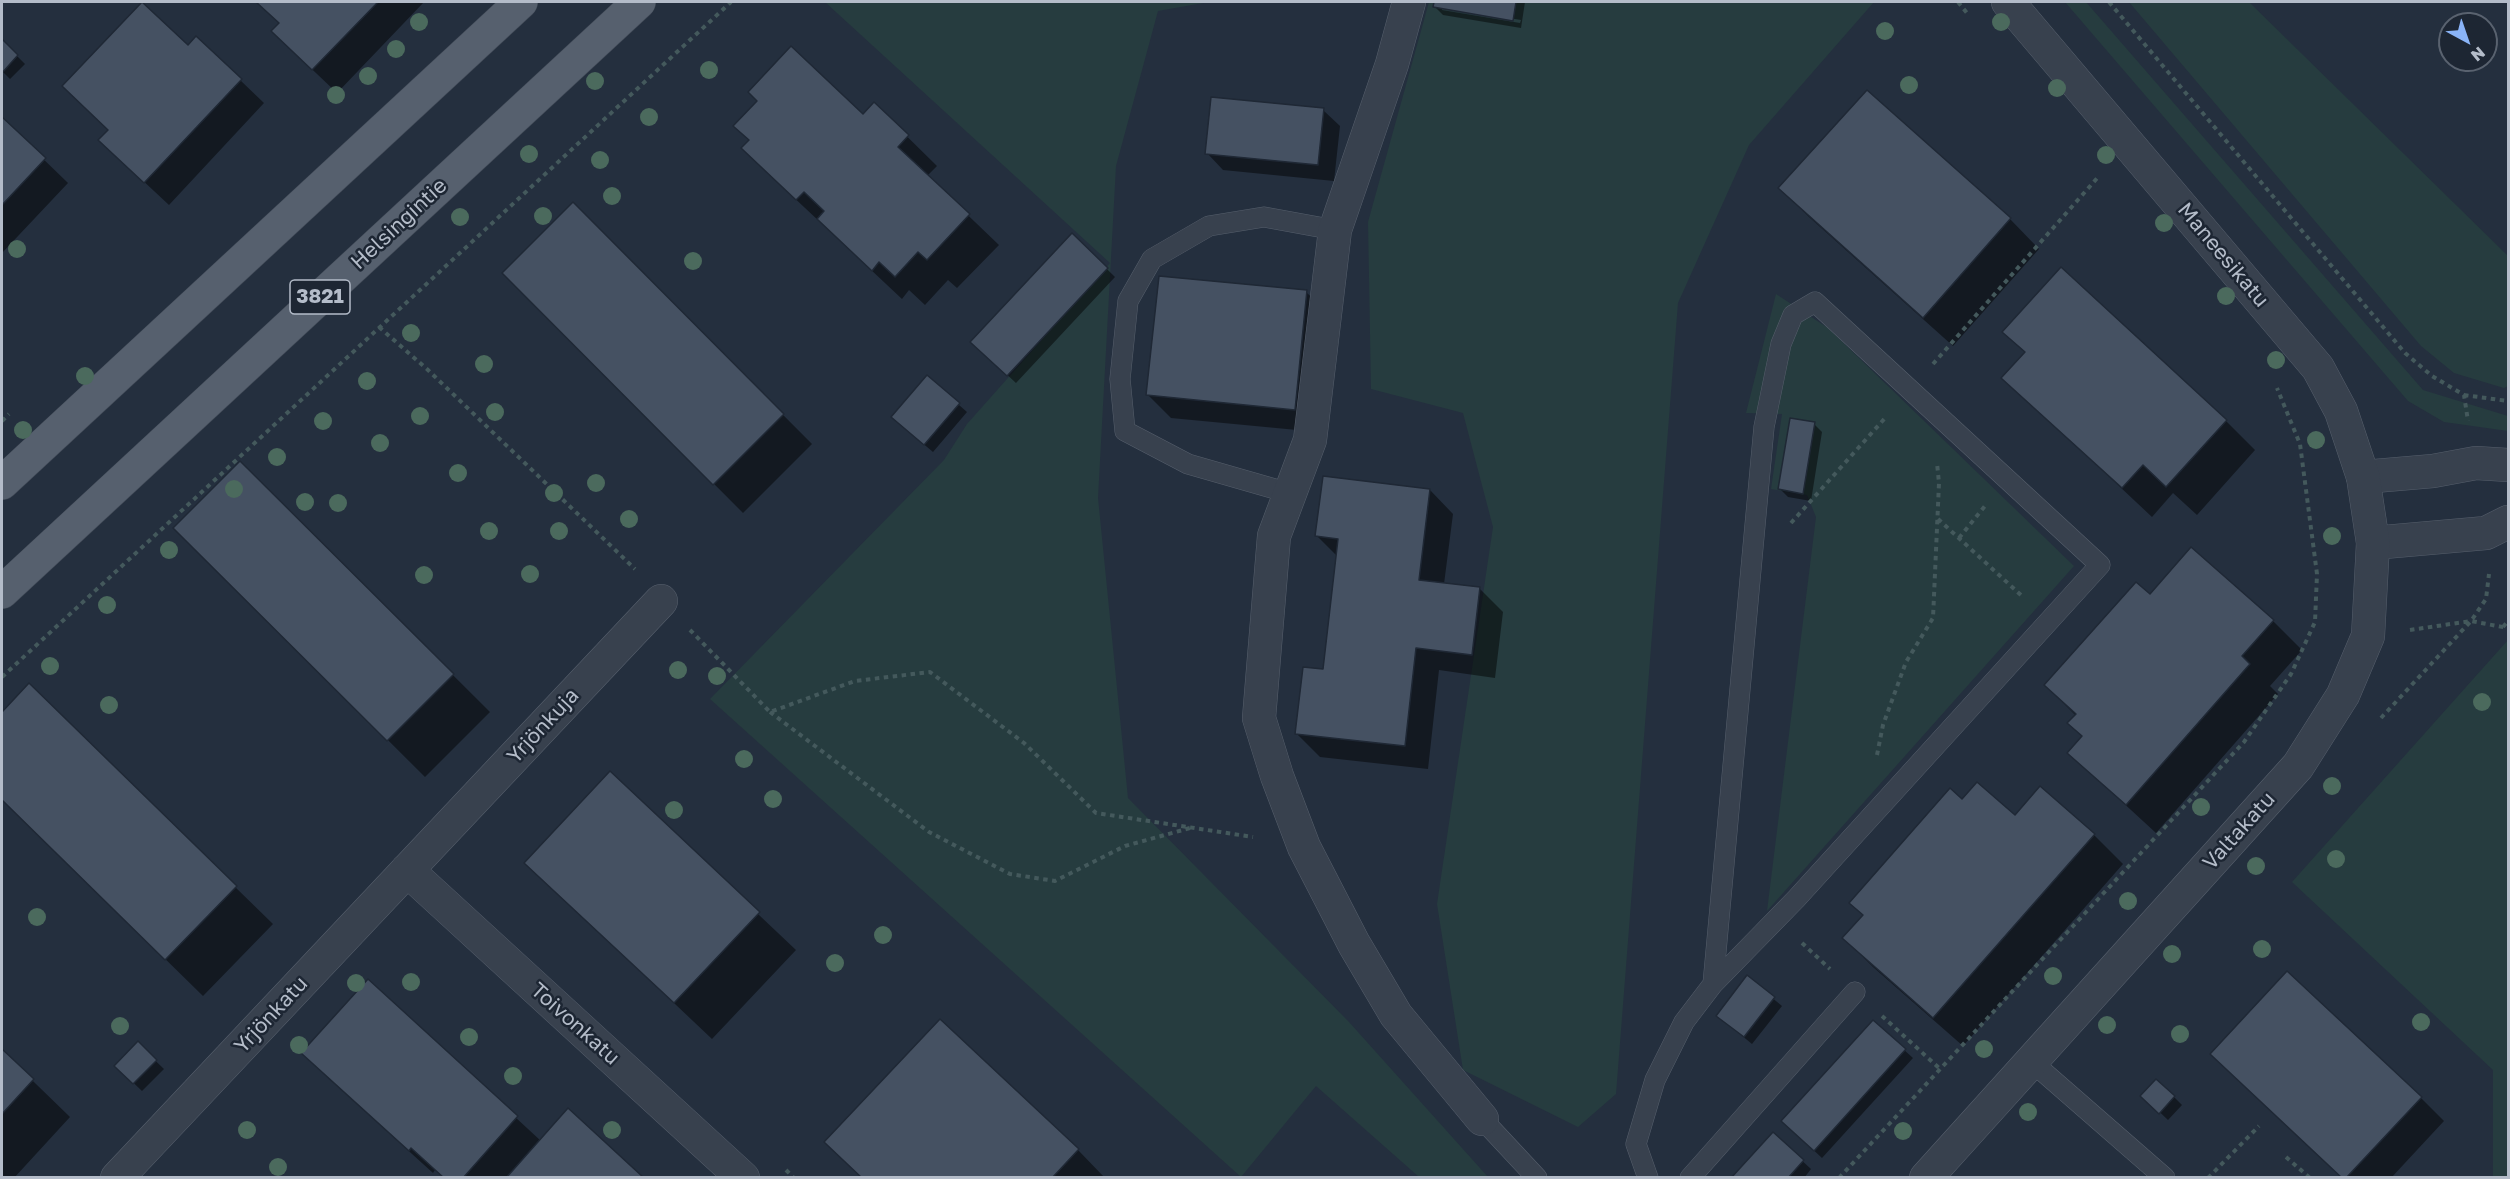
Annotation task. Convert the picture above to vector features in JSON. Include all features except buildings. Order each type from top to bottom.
[{"type":"main road","points":[[2,483],[521,2]]},
{"type":"main road","name":"Helsingintie","points":[[2,592],[639,2]]},
{"type":"street","points":[[1409,2],[1392,64],[1335,230],[1310,440],[1274,536],[1259,718],[1277,776],[1304,847],[1354,944],[1396,1015],[1482,1119]]},
{"type":"street","name":"Maneesikatu","points":[[2008,2],[2318,368],[2341,411],[2362,477],[2373,543]]},
{"type":"street","points":[[2362,477],[2433,471],[2476,463],[2508,465]]},
{"type":"street","points":[[2373,543],[2497,528]]},
{"type":"street","name":"Valtakatu","points":[[1926,1178],[2298,766],[2343,695],[2368,636],[2373,543]]},
{"type":"street","name":"Yrjönkuja","points":[[416,861],[662,601]]},
{"type":"street","name":"Yrjönkatu","points":[[117,1178],[416,861]]},
{"type":"street","name":"Toivonkatu","points":[[416,861],[743,1178]]},
{"type":"lane","points":[[1289,494],[1188,464],[1125,431],[1120,379],[1128,301],[1152,259],[1209,226],[1264,217],[1335,230]]},
{"type":"lane","points":[[1648,1178],[1636,1144],[1655,1080],[1684,1022],[1713,984],[1796,899],[2100,566],[1815,302],[1793,315],[1781,344],[1764,427],[1713,984]]},
{"type":"lane","points":[[1690,1178],[1855,992]]},
{"type":"lane","points":[[2032,1062],[2165,1178]]},
{"type":"lane","points":[[1482,1119],[1537,1178]]},
{"type":"path","points":[[2,677],[731,2]]},
{"type":"path","points":[[1958,2],[1970,16]]},
{"type":"path","points":[[2109,2],[2405,353],[2432,376],[2464,395],[2508,401]]},
{"type":"path","points":[[379,327],[428,370],[638,572],[662,601],[770,712],[928,832],[1010,874],[1055,881],[1125,846],[1194,827]]},
{"type":"path","points":[[1839,1178],[2244,742],[2291,674],[2315,622],[2317,574],[2300,444],[2277,387]]},
{"type":"path","points":[[2464,395],[2476,463]]},
{"type":"path","points":[[1876,761],[1883,725],[1906,662],[1933,618],[1939,483],[1936,455]]},
{"type":"path","points":[[1938,518],[2049,621]]},
{"type":"path","points":[[2497,528],[2486,599],[2470,621],[2506,627],[2508,621]]},
{"type":"path","points":[[770,712],[855,681],[930,672],[1024,743],[1096,813],[1194,827],[1304,847]]},
{"type":"path","points":[[2208,1178],[2259,1126]]},
{"type":"path","points":[[2286,1156],[2310,1178]]},
{"type":"path","points":[[778,1163],[794,1178]]},
{"type":"green space","points":[[825,2],[1209,2],[1158,11],[1116,166],[1098,498],[1128,798],[1349,1022],[1488,1177],[1419,1177],[1316,1086],[1241,1177],[710,699],[944,460],[967,424],[1110,263]]},
{"type":"green space","points":[[1429,2],[1874,2],[1749,145],[1678,303],[1616,1094],[1578,1127],[1463,1070],[1437,904],[1493,527],[1463,413],[1371,389],[1368,222]]},
{"type":"green space","points":[[2065,2],[2086,2],[2423,390],[2508,416],[2508,431],[2444,422],[2408,401]]},
{"type":"green space","points":[[2129,2],[2249,2],[2508,256],[2508,386],[2504,388],[2454,373],[2421,346]]},
{"type":"green space","points":[[1776,294],[1828,328],[2074,566],[1767,911],[1816,517],[1807,495],[1771,489],[1782,414],[1746,413]]},
{"type":"green space","points":[[2508,640],[2508,1177],[2493,1178],[2493,1070],[2292,882]]}]
